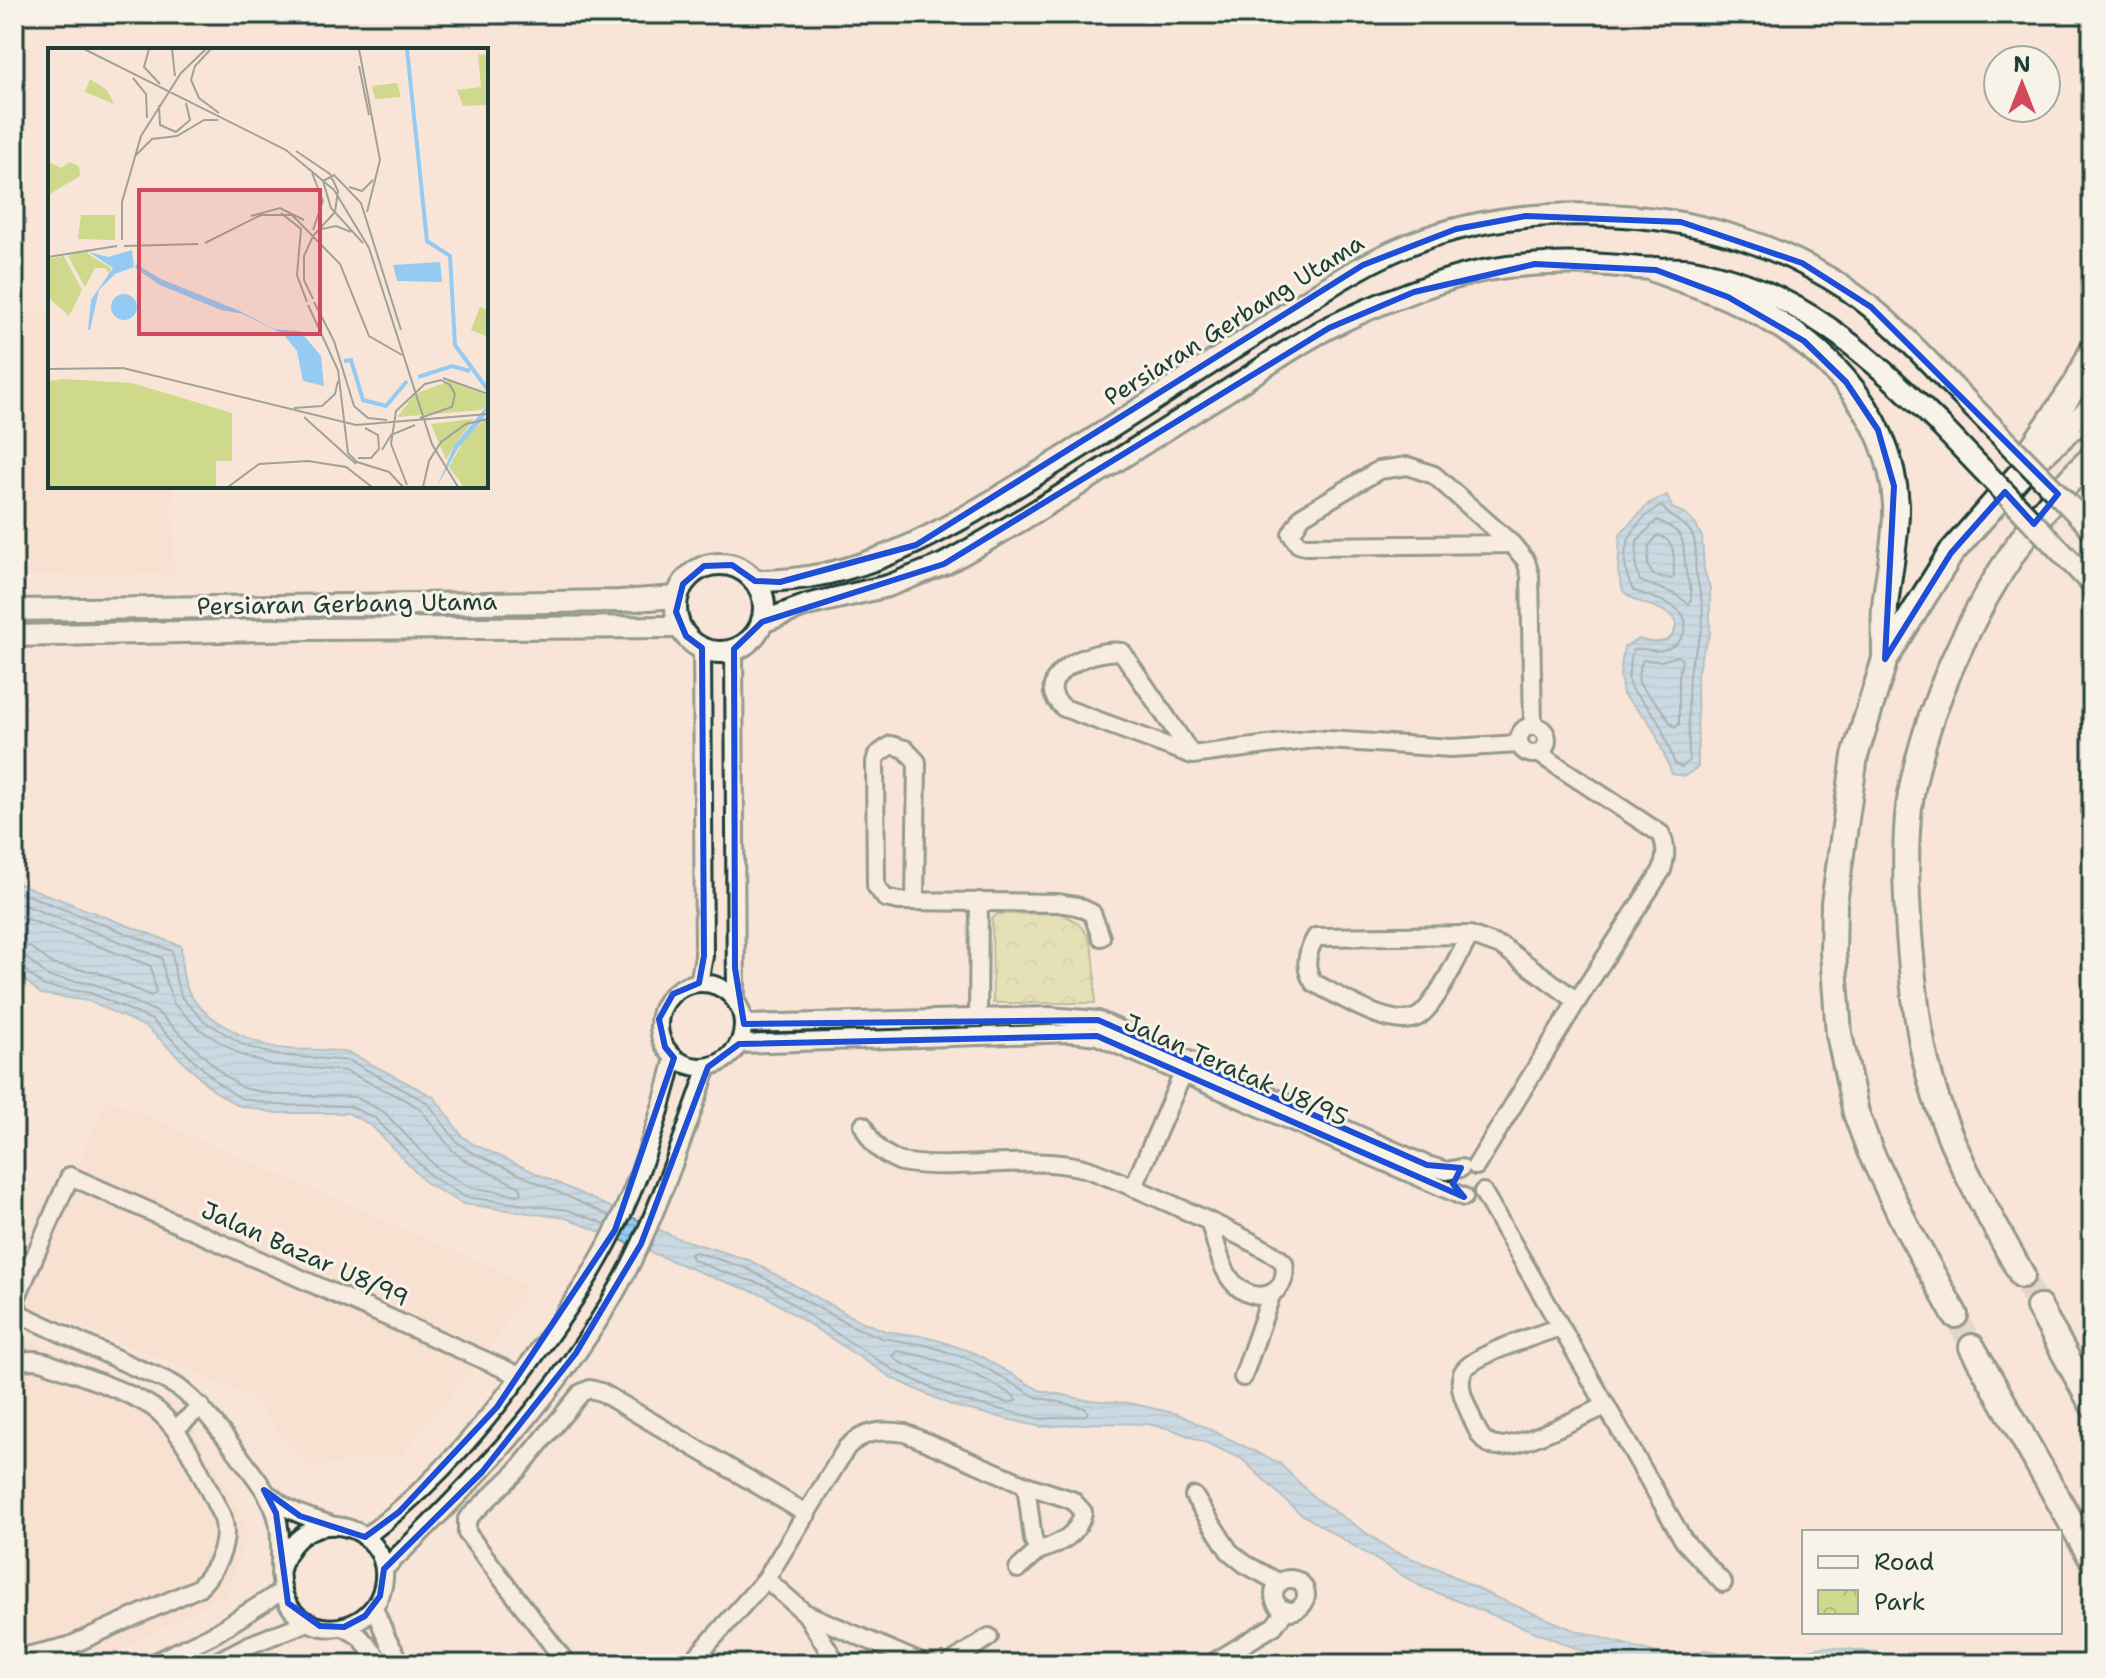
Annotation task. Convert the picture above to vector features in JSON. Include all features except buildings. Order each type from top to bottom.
[{"type":"highway","points":[[1656,270],[1728,297],[1804,341],[1829,363],[1867,408],[1878,430],[1894,486],[1895,538],[1885,606],[1885,659]]},
{"type":"highway","points":[[2023,471],[2030,451],[2076,384],[2092,351]]},
{"type":"highway","points":[[1955,1315],[1906,1226],[1870,1151],[1856,1113],[1839,1034],[1833,952],[1834,903],[1855,756],[1885,659],[1951,553],[2023,471],[2092,409]]},
{"type":"highway","points":[[2022,1275],[1960,1161],[1931,1081],[1915,1009],[1907,902],[1909,806],[1941,693],[1995,580],[2023,536],[2062,488],[2092,458]]},
{"type":"highway","points":[[2062,488],[2092,481]]},
{"type":"highway","points":[[2039,1307],[2092,1404]]},
{"type":"highway","points":[[1972,1347],[2092,1559]]},
{"type":"main road","name":"Persiaran Gerbang Utama","points":[[14,610],[620,601],[677,597],[683,584],[704,566],[732,565],[745,571],[755,581],[805,578],[869,562],[916,545],[1096,438],[1363,265],[1426,238],[1490,221],[1564,214],[1646,217],[1681,222],[1745,239],[1802,263],[1848,290],[1871,307],[1963,397],[2092,529]]},
{"type":"main road","points":[[762,622],[807,605],[888,586],[944,564],[1329,328],[1414,292],[1485,270],[1572,262],[1656,270],[1690,269],[1734,280],[1778,298],[1847,339],[1939,424],[2092,584]]},
{"type":"main road","points":[[677,597],[676,612],[680,627],[693,643],[713,651],[734,649],[756,634],[762,622],[762,594],[755,581]]},
{"type":"main road","name":"Persiaran Gerbang Utama","points":[[14,636],[309,629],[680,627]]},
{"type":"street","points":[[1512,544],[1305,546],[1298,544],[1291,534],[1302,516],[1379,470],[1408,466],[1434,475],[1512,544],[1526,561],[1530,575],[1533,726]]},
{"type":"street","points":[[699,983],[704,956],[702,648]]},
{"type":"street","points":[[734,649],[736,1001],[744,1024],[739,1044],[721,1063],[708,1067],[685,1064],[674,1058],[665,1047],[659,1019],[664,1005],[685,986],[699,983],[713,985],[726,991],[736,1001]]},
{"type":"street","points":[[1192,755],[1122,652],[1108,650],[1093,653],[1069,666],[1056,679],[1053,699],[1064,708],[1192,755],[1313,739],[1439,748],[1519,744]]},
{"type":"street","points":[[1519,744],[1521,733],[1533,726],[1542,729],[1547,737],[1546,747],[1538,753]]},
{"type":"street","points":[[1483,1192],[1474,1198],[1464,1197],[1454,1185],[1456,1174],[1468,1167],[1662,870],[1666,845],[1661,834],[1538,753],[1527,753],[1519,744]]},
{"type":"street","points":[[915,901],[917,762],[905,749],[891,745],[877,755],[875,762],[876,886],[885,898],[915,901],[1058,903],[1077,906],[1092,913],[1101,937]]},
{"type":"street","points":[[978,1018],[979,901]]},
{"type":"street","points":[[1470,935],[1431,1004],[1419,1016],[1403,1021],[1387,1019],[1314,983],[1310,977],[1308,950],[1316,937],[1470,935],[1503,947],[1577,1001]]},
{"type":"street","name":"Jalan Teratak U8/95","points":[[744,1024],[1083,1017],[1114,1025],[1186,1066],[1464,1197]]},
{"type":"street","name":"Jalan Teratak U8/95","points":[[739,1044],[1072,1033],[1110,1040],[1186,1066],[1427,1165],[1447,1171],[1468,1167]]},
{"type":"street","points":[[365,1537],[399,1512],[458,1454],[520,1376],[583,1287],[615,1230],[637,1178],[674,1058]]},
{"type":"street","points":[[1133,1188],[1186,1066]]},
{"type":"street","points":[[384,1569],[482,1472],[576,1353],[611,1299],[641,1244],[708,1067]]},
{"type":"street","points":[[863,1125],[870,1142],[882,1154],[901,1162],[1060,1163],[1088,1169],[1133,1188],[1210,1224],[1281,1259],[1286,1276],[1280,1287],[1272,1293],[1254,1295],[1239,1289],[1224,1267],[1210,1224]]},
{"type":"street","points":[[1468,1167],[1486,1177],[1483,1192],[1684,1541],[1723,1583]]},
{"type":"street","name":"Jalan Bazar U8/99","points":[[201,1407],[176,1386],[20,1314],[15,1308],[15,1301],[70,1176],[520,1376]]},
{"type":"street","points":[[1243,1377],[1272,1293]]},
{"type":"street","points":[[1560,1327],[1478,1359],[1464,1368],[1461,1391],[1480,1437],[1492,1446],[1513,1445],[1606,1406]]},
{"type":"street","points":[[14,1659],[69,1646],[198,1588],[210,1577],[217,1564],[226,1530],[223,1518],[175,1429],[156,1410],[142,1401],[45,1362],[18,1360]]},
{"type":"street","points":[[567,1664],[467,1533],[466,1525],[467,1519],[517,1471],[581,1393],[590,1389],[601,1392],[807,1514]]},
{"type":"street","points":[[175,1429],[201,1407],[264,1490],[276,1513],[281,1582],[288,1603],[308,1622],[332,1628],[344,1627],[365,1616],[380,1596],[384,1569],[380,1557],[365,1537],[351,1528],[300,1516],[283,1507],[264,1490]]},
{"type":"street","points":[[690,1664],[766,1579],[847,1447],[867,1433],[886,1430],[905,1433],[1026,1485],[1072,1500],[1083,1512],[1081,1523],[1067,1538],[1038,1551],[1018,1569]]},
{"type":"street","points":[[1026,1485],[1038,1551]]},
{"type":"street","points":[[1194,1496],[1229,1551],[1245,1564],[1280,1583]]},
{"type":"street","points":[[152,1664],[214,1634],[281,1582],[284,1558],[304,1533],[335,1525]]},
{"type":"street","points":[[766,1579],[805,1613],[837,1664]]},
{"type":"street","points":[[1294,1579],[1306,1589],[1304,1604],[1296,1610],[1286,1610],[1275,1599],[1276,1587],[1294,1579]]},
{"type":"street","points":[[374,1608],[402,1664]]},
{"type":"street","points":[[1211,1664],[1274,1626],[1286,1610]]},
{"type":"street","points":[[805,1613],[924,1664]]},
{"type":"street","points":[[212,1664],[249,1645],[308,1622]]},
{"type":"street","points":[[344,1627],[359,1636],[384,1664]]},
{"type":"street","points":[[949,1664],[989,1637]]},
{"type":"highlighted area","points":[[1526,216],[1681,222],[1802,263],[1871,307],[2058,494],[2034,524],[2005,492],[1951,553],[1885,659],[1894,486],[1878,430],[1846,382],[1804,341],[1728,297],[1656,270],[1535,264],[1414,292],[1329,328],[944,564],[762,622],[734,649],[735,968],[744,1024],[1098,1020],[1427,1165],[1461,1168],[1453,1184],[1464,1197],[1097,1036],[739,1044],[708,1067],[641,1244],[576,1353],[482,1472],[384,1569],[380,1596],[365,1616],[344,1627],[320,1626],[288,1603],[276,1513],[264,1490],[300,1516],[365,1537],[399,1512],[497,1407],[615,1230],[674,1058],[665,1047],[659,1019],[673,994],[699,983],[704,956],[702,648],[686,636],[676,612],[683,584],[704,566],[732,565],[755,581],[780,582],[916,545],[1363,265],[1456,229]]},
{"type":"shaded area","points":[[48,309],[48,488],[172,488],[174,574],[14,576],[14,313]]},
{"type":"shaded area","points":[[106,1098],[501,1271],[525,1285],[524,1296],[486,1354],[402,1455],[313,1467],[301,1460],[248,1395],[20,1301]]},
{"type":"shaded area","points":[[14,1334],[182,1407],[248,1528],[228,1594],[93,1664],[14,1664]]},
{"type":"green space","points":[[1058,913],[1082,927],[1088,937],[1094,962],[1095,1003],[993,1003],[992,919],[997,914]]},
{"type":"water","points":[[1667,495],[1672,508],[1684,513],[1702,537],[1704,570],[1710,588],[1710,634],[1697,675],[1698,767],[1685,776],[1672,774],[1648,720],[1623,695],[1620,675],[1624,647],[1639,639],[1665,641],[1675,628],[1676,620],[1670,615],[1623,591],[1618,572],[1620,534],[1649,503]]},
{"type":"water","points":[[14,882],[181,946],[183,977],[190,994],[217,1021],[242,1035],[278,1048],[352,1054],[434,1097],[462,1136],[473,1144],[677,1238],[749,1260],[856,1319],[885,1331],[928,1337],[975,1353],[1039,1390],[1086,1400],[1129,1403],[1178,1414],[1279,1463],[1315,1498],[1393,1551],[1439,1569],[1490,1595],[1574,1630],[1682,1660],[1704,1650],[1758,1659],[1824,1647],[1877,1652],[1887,1664],[1621,1664],[1420,1586],[1298,1512],[1242,1459],[1209,1444],[1171,1429],[1147,1424],[1041,1427],[953,1406],[892,1378],[764,1295],[566,1218],[463,1204],[426,1183],[371,1125],[348,1113],[276,1113],[237,1105],[213,1090],[148,1028],[89,1001],[41,994],[14,971]]},
{"type":"tunnel","points":[[2022,1275],[2039,1307]]},
{"type":"tunnel","points":[[1955,1315],[1972,1347]]}]
